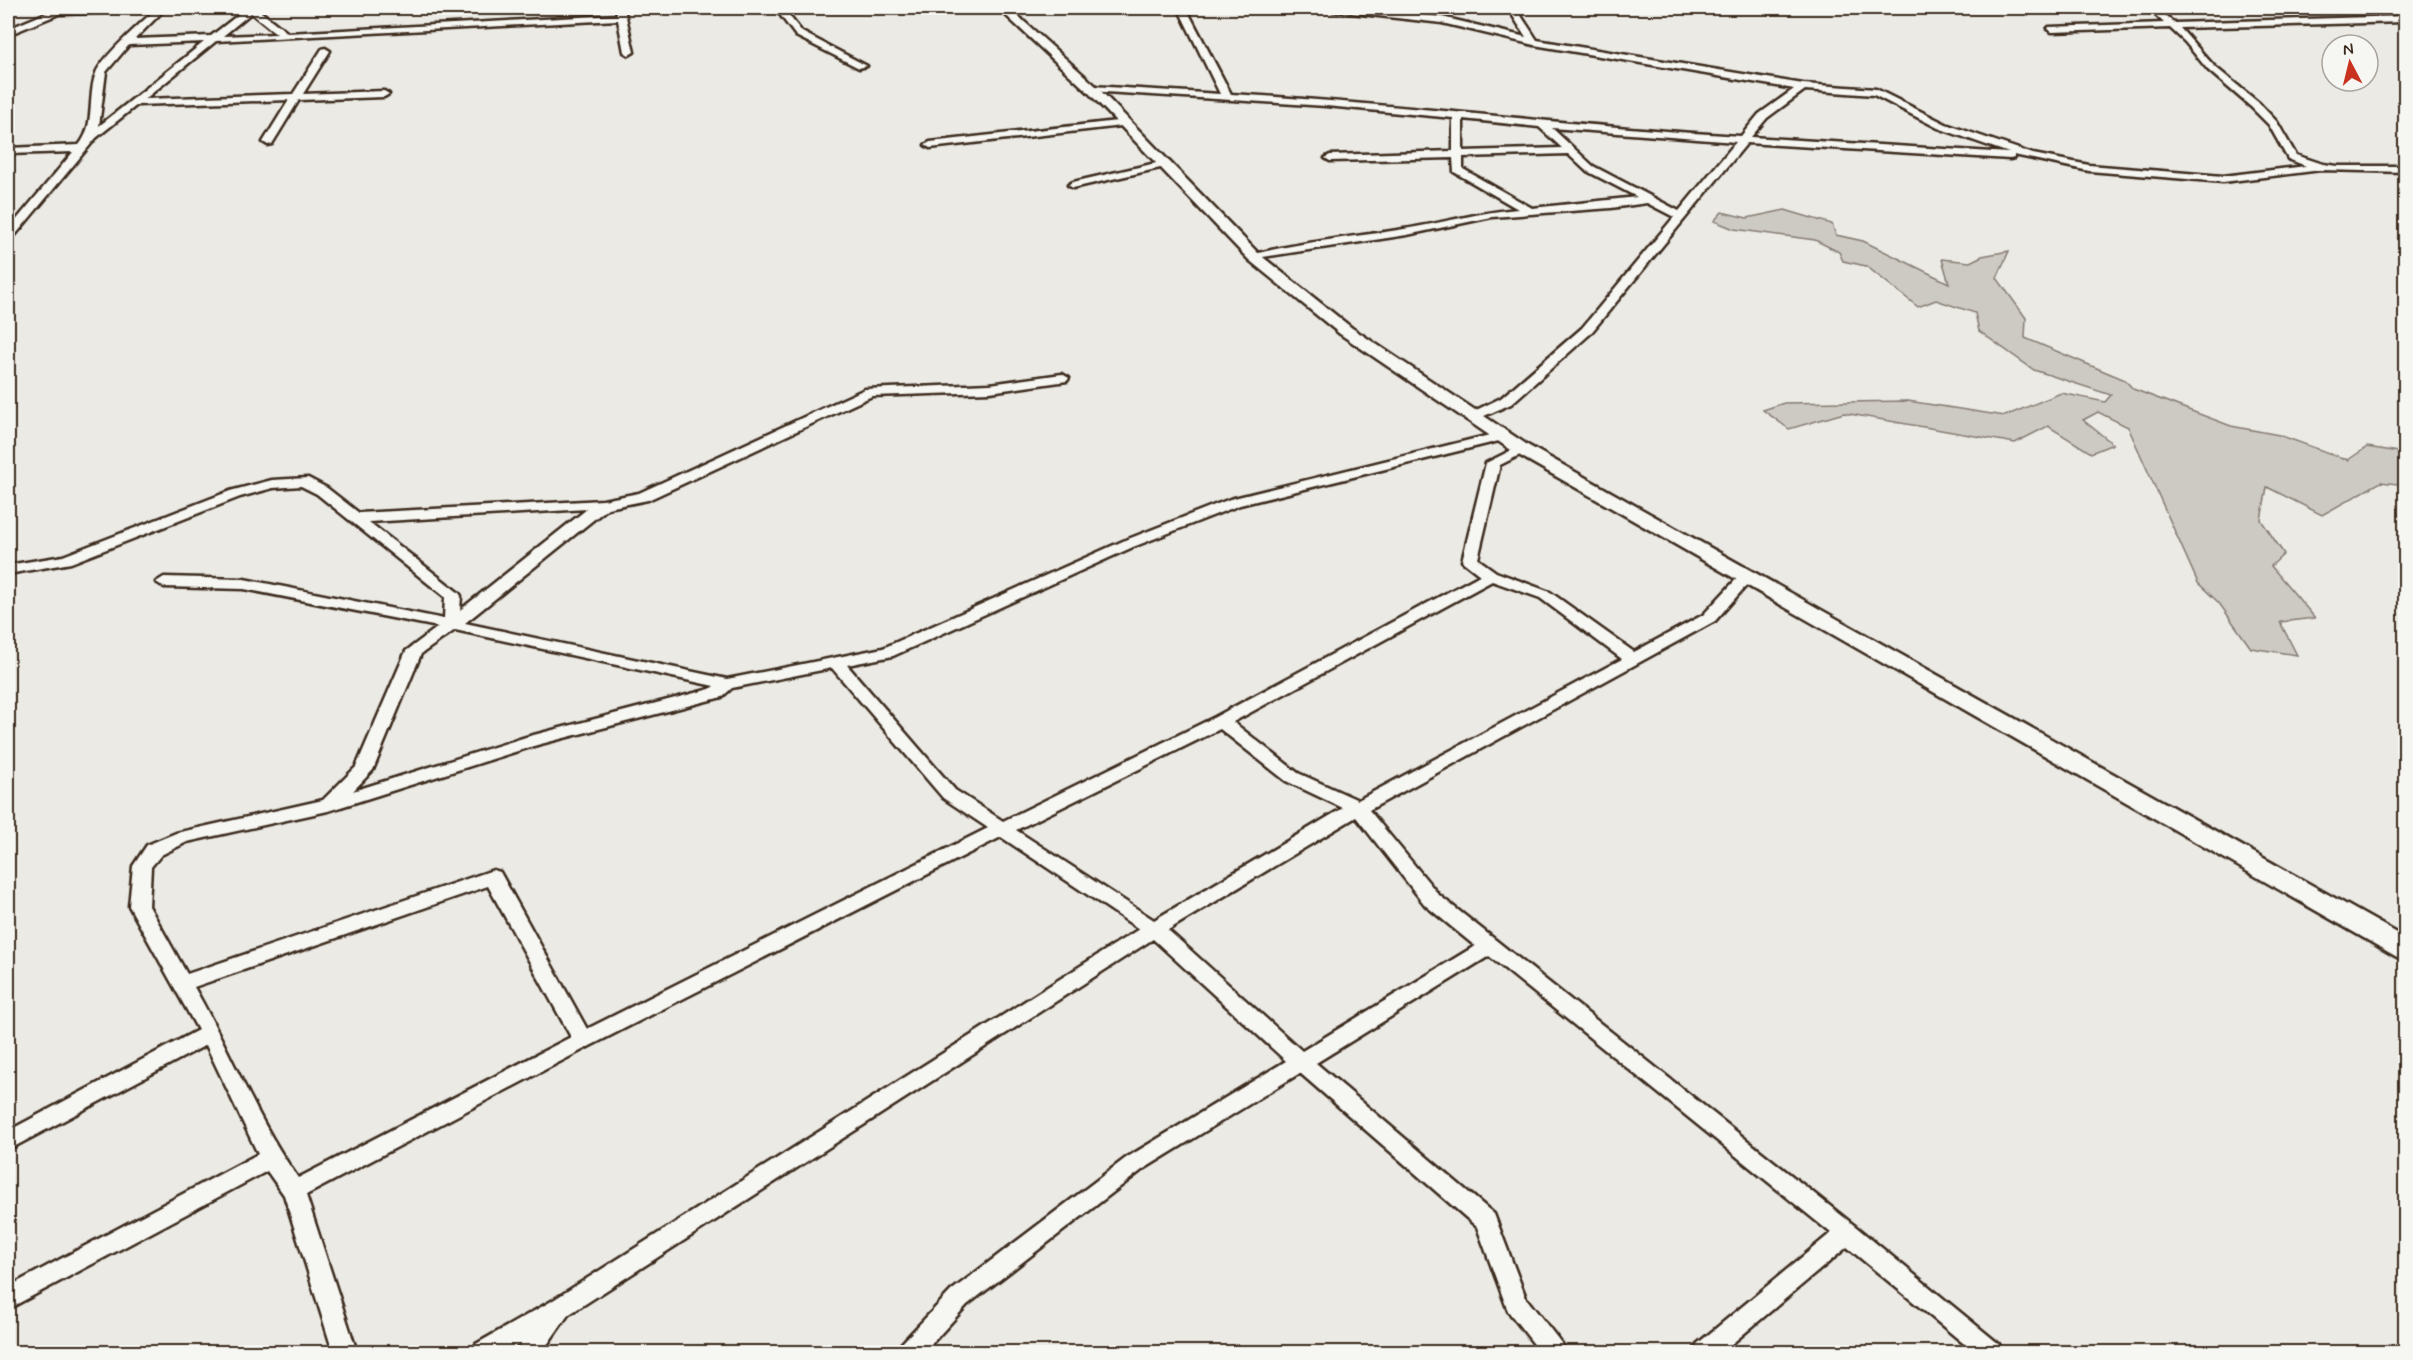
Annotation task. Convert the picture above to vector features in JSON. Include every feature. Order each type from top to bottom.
[{"type":"street","points":[[8,32],[61,9],[155,8]]},
{"type":"street","points":[[92,136],[101,72],[126,42],[162,8]]},
{"type":"street","points":[[8,237],[92,136],[252,8],[286,36]]},
{"type":"street","points":[[779,8],[798,34],[862,66]]},
{"type":"street","points":[[1003,8],[1092,88],[1254,257],[1346,331],[1473,417],[1523,450],[1748,575],[2406,950]]},
{"type":"street","points":[[1182,8],[1227,97]]},
{"type":"street","points":[[1334,8],[1442,20],[1534,42],[1803,87],[1876,92],[1942,126],[2031,157]]},
{"type":"street","points":[[1512,8],[1534,42]]},
{"type":"street","points":[[2152,8],[2172,25],[2211,69],[2255,105],[2273,124],[2292,157],[2321,166]]},
{"type":"street","points":[[2365,8],[2395,19]]},
{"type":"street","points":[[126,42],[286,36],[621,12],[629,52]]},
{"type":"street","points":[[2052,29],[2406,20]]},
{"type":"street","points":[[268,142],[325,51]]},
{"type":"street","points":[[1473,417],[1506,401],[1586,331],[1763,116],[1803,87]]},
{"type":"street","points":[[1092,88],[1744,139],[2031,157],[2089,168],[2223,179],[2321,166],[2406,169]]},
{"type":"street","points":[[135,102],[384,94]]},
{"type":"street","points":[[1458,116],[1458,170],[1530,211]]},
{"type":"street","points":[[930,146],[1126,123]]},
{"type":"street","points":[[1542,124],[1589,168],[1681,216]]},
{"type":"street","points":[[8,151],[82,148]]},
{"type":"street","points":[[1330,158],[1571,151]]},
{"type":"street","points":[[1073,185],[1165,164]]},
{"type":"street","points":[[1254,257],[1331,242],[1407,232],[1492,214],[1611,205],[1648,199]]},
{"type":"street","points":[[355,518],[603,504],[643,497],[870,392],[990,388],[1062,378]]},
{"type":"street","points":[[164,582],[244,584],[452,625],[727,684],[888,652],[1128,544],[1235,502],[1502,436]]},
{"type":"street","points":[[1523,450],[1493,464],[1470,561],[1491,575],[1545,595],[1633,659]]},
{"type":"street","points":[[8,569],[66,560],[235,494],[272,484],[303,481],[322,491],[453,596],[452,625]]},
{"type":"street","points":[[328,805],[364,770],[414,651],[452,625],[603,504]]},
{"type":"street","points":[[294,1191],[583,1040],[1002,828],[1221,721],[1491,575]]},
{"type":"street","points":[[484,1353],[560,1308],[1154,929],[1358,808],[1709,618],[1748,575]]},
{"type":"street","points":[[836,662],[949,794],[1154,929],[1302,1063],[1486,1221],[1516,1304],[1554,1353]]},
{"type":"street","points":[[345,1353],[294,1191],[271,1158],[210,1033],[139,906],[142,866],[154,850],[182,837],[328,805],[532,741],[716,693],[727,684]]},
{"type":"street","points":[[1221,721],[1292,777],[1358,808],[1432,900],[1847,1233],[1990,1353]]},
{"type":"street","points":[[182,983],[493,877],[583,1040]]},
{"type":"street","points":[[909,1353],[959,1298],[1134,1164],[1490,946]]},
{"type":"street","points":[[8,1141],[210,1033]]},
{"type":"street","points":[[8,1299],[271,1158]]},
{"type":"street","points":[[1705,1353],[1847,1233]]},
{"type":"street","points":[[528,1353],[560,1308]]},
{"type":"shaded area","points":[[1785,210],[1832,224],[1836,235],[1863,241],[1949,283],[1942,259],[1970,262],[1982,256],[2009,251],[1997,278],[2026,318],[2025,338],[2125,380],[2133,389],[2231,426],[2279,435],[2348,460],[2367,447],[2405,453],[2405,485],[2381,482],[2322,515],[2267,487],[2261,520],[2284,554],[2271,566],[2315,618],[2280,622],[2297,655],[2251,648],[2219,603],[2198,583],[2128,427],[2098,412],[2083,420],[2113,444],[2091,453],[2048,426],[2015,443],[1844,413],[1789,429],[1763,410],[1784,403],[1908,401],[2005,416],[2061,393],[2105,402],[2111,395],[2034,370],[1979,331],[1975,313],[1936,300],[1918,307],[1866,266],[1843,261],[1839,252],[1815,240],[1734,229],[1714,221],[1722,212],[1747,218]]}]
